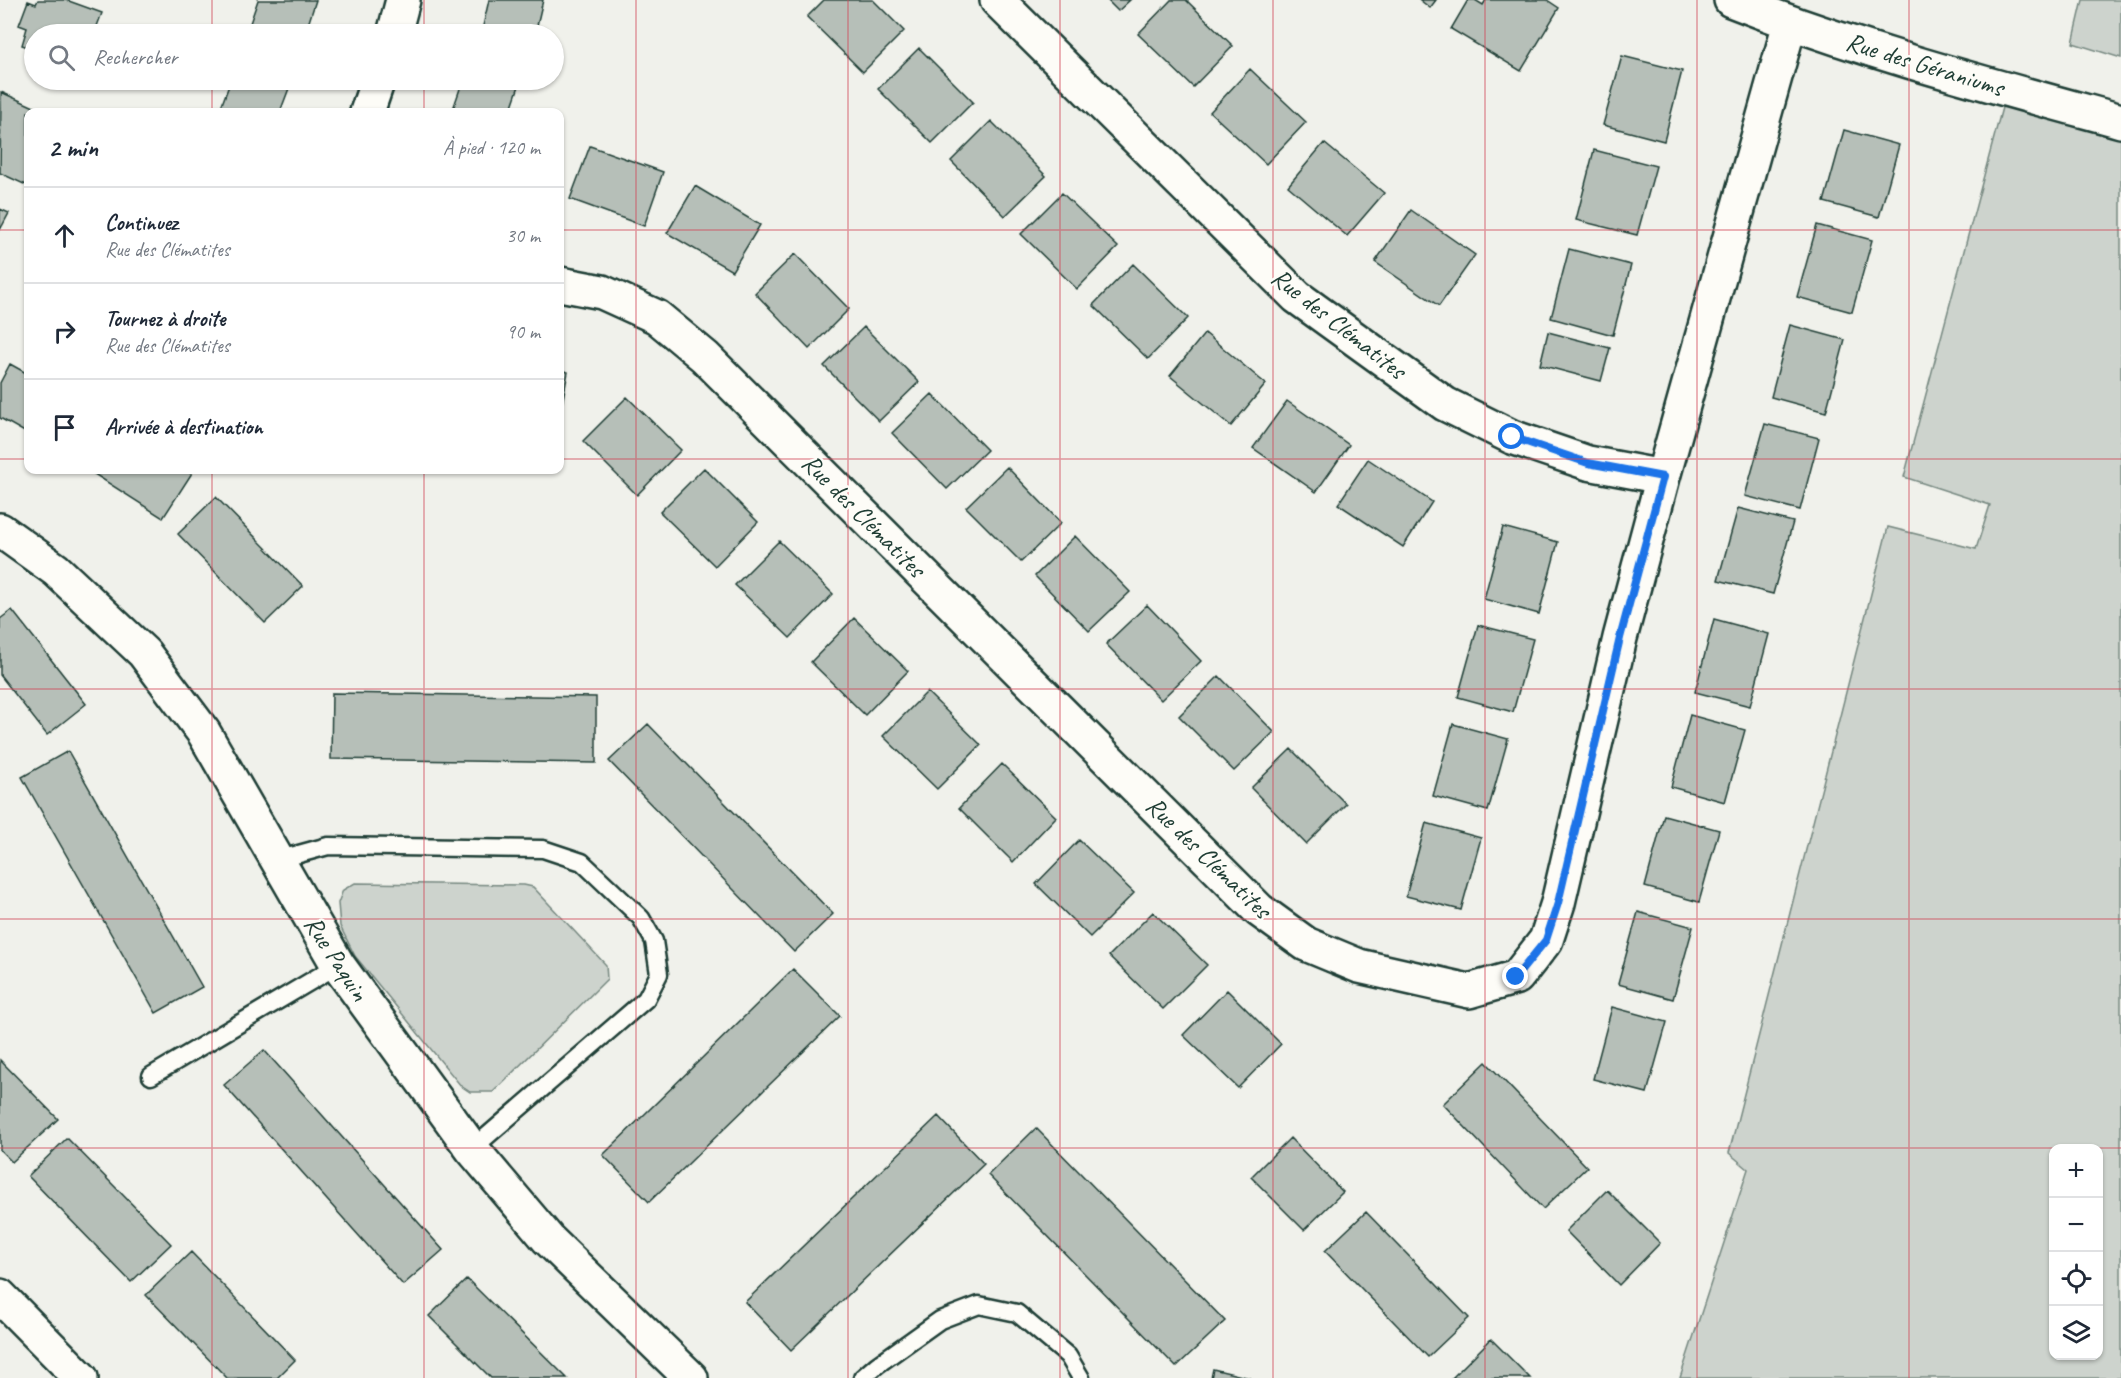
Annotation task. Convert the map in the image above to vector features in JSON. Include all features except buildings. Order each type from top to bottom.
[{"type":"street","points":[[397,24],[403,0]]},
{"type":"street","name":"Rue des Clématites","points":[[997,0],[1297,297],[1445,404],[1512,437],[1588,463],[1663,477]]},
{"type":"street","name":"Rue des Géraniums","points":[[1731,0],[1790,23],[2019,93],[2121,121]]},
{"type":"street","name":"Rue des Clématites","points":[[564,285],[602,292],[657,317],[705,357],[1259,910],[1305,944],[1359,966],[1469,992],[1516,977],[1546,940],[1558,903],[1620,638],[1790,23]]},
{"type":"street","points":[[368,108],[375,90]]},
{"type":"street","name":"Rue Paquin","points":[[0,530],[56,570],[144,653],[204,733],[338,965],[472,1149],[548,1239],[691,1378]]},
{"type":"street","points":[[0,1296],[81,1378]]},
{"type":"lane","points":[[277,860],[328,846],[543,849],[582,862],[641,918],[654,941],[659,974],[646,999],[472,1149]]},
{"type":"lane","points":[[151,1076],[338,965]]},
{"type":"lane","points":[[862,1378],[940,1320],[979,1305],[1017,1313],[1068,1356],[1081,1378]]},
{"type":"shaded area","points":[[2083,0],[2121,0],[2121,58],[2073,43]]},
{"type":"shaded area","points":[[2004,100],[2121,125],[2121,1378],[1680,1378],[1748,1169],[1729,1153],[1888,527],[1976,549],[1990,505],[1904,477]]},
{"type":"shaded area","points":[[355,883],[533,887],[606,965],[607,979],[493,1092],[470,1092],[461,1086],[355,956],[340,926],[338,903],[343,890]]},
{"type":"route","points":[[1512,437],[1588,463],[1663,477],[1620,638],[1558,903],[1546,940],[1516,977]]}]
